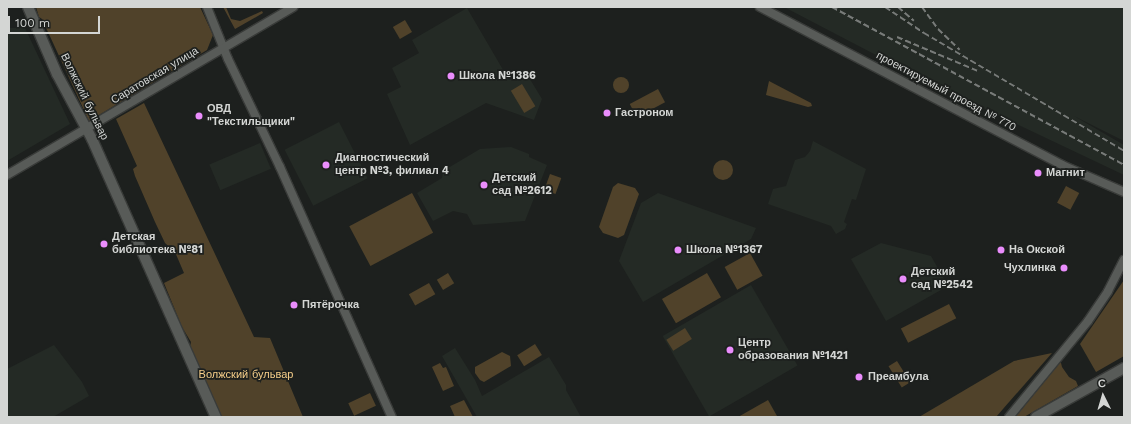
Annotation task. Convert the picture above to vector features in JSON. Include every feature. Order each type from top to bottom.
[{"type":"main road","name":"Волжский бульвар","points":[[28,7],[58,74],[86,129],[216,417]]},
{"type":"main road","points":[[1036,417],[1124,368]]},
{"type":"street","points":[[207,7],[224,48],[280,167],[392,417]]},
{"type":"street","name":"Саратовская улица","points":[[7,175],[293,7]]},
{"type":"street","name":"проектируемый проезд № 770","points":[[760,7],[1062,166],[1124,192]]},
{"type":"street","points":[[1009,417],[1088,321],[1108,291],[1124,260]]},
{"type":"shaded area","points":[[784,7],[1124,7],[1124,141],[1074,116],[1124,145],[1124,175],[920,78]]},
{"type":"shaded area","name":"Школа №1386","points":[[467,8],[509,80],[525,71],[542,99],[534,120],[486,103],[410,145],[387,94],[401,87],[392,68],[419,53],[412,40]]},
{"type":"shaded area","points":[[7,28],[25,28],[70,124],[7,161]]},
{"type":"shaded area","name":"Диагностический центр №3, филиал 4","points":[[339,122],[368,178],[313,206],[285,150]]},
{"type":"shaded area","points":[[813,141],[866,169],[856,200],[852,199],[844,222],[847,224],[845,229],[836,234],[831,226],[768,204],[773,189],[786,186],[795,160],[805,157],[810,151]]},
{"type":"shaded area","points":[[260,143],[271,169],[220,190],[209,164]]},
{"type":"shaded area","name":"Детский сад №2612","points":[[511,147],[529,154],[529,157],[547,165],[525,221],[473,225],[467,214],[453,211],[433,221],[417,193],[442,178],[443,171],[480,149]]},
{"type":"shaded area","name":"Школа №1367","points":[[658,193],[756,228],[751,239],[643,302],[619,261],[641,203]]},
{"type":"shaded area","name":"Детский сад №2542","points":[[881,243],[931,256],[948,286],[886,321],[851,259]]},
{"type":"shaded area","name":"Центр образования №1421","points":[[751,285],[798,366],[709,417],[663,336]]},
{"type":"shaded area","points":[[54,345],[82,382],[89,396],[53,417],[7,417],[7,369]]},
{"type":"shaded area","points":[[455,348],[475,380],[482,396],[549,357],[566,385],[566,390],[581,417],[477,417],[442,356]]},
{"type":"green space","points":[[36,7],[200,7],[213,35],[207,50],[89,121],[42,19],[39,17]]},
{"type":"green space","points":[[223,7],[226,7],[231,19],[240,21],[262,11],[263,13],[235,29]]},
{"type":"green space","points":[[405,20],[412,32],[400,39],[393,27]]},
{"type":"green space","points":[[621,77],[627,79],[629,85],[627,91],[621,93],[615,91],[613,85],[615,79]]},
{"type":"green space","points":[[769,81],[811,103],[812,106],[808,107],[766,95]]},
{"type":"green space","points":[[522,84],[535,106],[524,113],[511,91]]},
{"type":"green space","points":[[658,89],[665,102],[637,117],[630,104]]},
{"type":"green space","name":"Волжский бульвар","points":[[144,103],[254,337],[270,338],[303,417],[219,417],[190,347],[191,342],[182,327],[164,283],[184,273],[175,252],[165,243],[155,222],[135,176],[133,169],[137,166],[116,119]]},
{"type":"green space","points":[[723,160],[730,163],[733,170],[730,177],[723,180],[716,177],[713,170],[716,163]]},
{"type":"green space","points":[[550,174],[561,178],[555,194],[544,190]]},
{"type":"green space","points":[[618,183],[635,188],[639,194],[624,235],[618,238],[603,233],[599,227],[613,187]]},
{"type":"green space","points":[[1066,186],[1079,193],[1070,210],[1057,203]]},
{"type":"green space","points":[[412,193],[433,233],[370,266],[349,226]]},
{"type":"green space","points":[[750,253],[763,276],[737,290],[725,267]]},
{"type":"green space","points":[[448,273],[454,283],[443,290],[437,280]]},
{"type":"green space","points":[[707,273],[721,297],[676,323],[662,299]]},
{"type":"green space","points":[[1124,280],[1124,356],[1096,372],[1080,344]]},
{"type":"green space","points":[[429,283],[435,294],[415,306],[409,294]]},
{"type":"green space","points":[[949,304],[956,318],[908,343],[901,329]]},
{"type":"green space","points":[[685,328],[692,339],[673,351],[666,340]]},
{"type":"green space","points":[[535,344],[542,355],[524,366],[517,355]]},
{"type":"green space","points":[[502,352],[510,356],[511,366],[484,382],[480,380],[475,373],[475,367]]},
{"type":"green space","points":[[1052,353],[996,417],[919,417],[1014,361]]},
{"type":"green space","points":[[897,361],[910,382],[902,388],[889,366]]},
{"type":"green space","points":[[1058,362],[1061,363],[1069,377],[1076,381],[1078,386],[1024,417],[1013,417]]},
{"type":"green space","points":[[440,363],[443,368],[446,367],[454,386],[443,391],[432,367]]},
{"type":"green space","points":[[370,393],[376,406],[354,416],[348,403]]},
{"type":"green space","points":[[464,400],[473,417],[455,417],[450,406]]},
{"type":"green space","points":[[768,400],[777,416],[738,417]]},
{"type":"railway","points":[[832,7],[1124,165]]},
{"type":"railway","points":[[885,7],[924,33],[1124,151]]},
{"type":"railway","points":[[898,7],[914,21]]},
{"type":"railway","points":[[922,7],[938,29],[960,50]]},
{"type":"railway","points":[[897,37],[978,71]]},
{"type":"place","name":"Школа №1386","points":[[451,76]]},
{"type":"place","name":"Гастроном","points":[[607,113]]},
{"type":"place","name":"ОВД \"Текстильщики\"","points":[[199,116]]},
{"type":"place","name":"Диагностический центр №3, филиал 4","points":[[326,165]]},
{"type":"place","name":"Магнит","points":[[1038,173]]},
{"type":"place","name":"Детский сад №2612","points":[[484,185]]},
{"type":"place","name":"Детская библиотека №81","points":[[104,244]]},
{"type":"place","name":"Школа №1367","points":[[678,250]]},
{"type":"place","name":"На Окской","points":[[1001,250]]},
{"type":"place","name":"Чухлинка","points":[[1064,268]]},
{"type":"place","name":"Детский сад №2542","points":[[903,279]]},
{"type":"place","name":"Пятёрочка","points":[[294,305]]},
{"type":"place","name":"Центр образования №1421","points":[[730,350]]},
{"type":"place","name":"Преамбула","points":[[859,377]]}]
